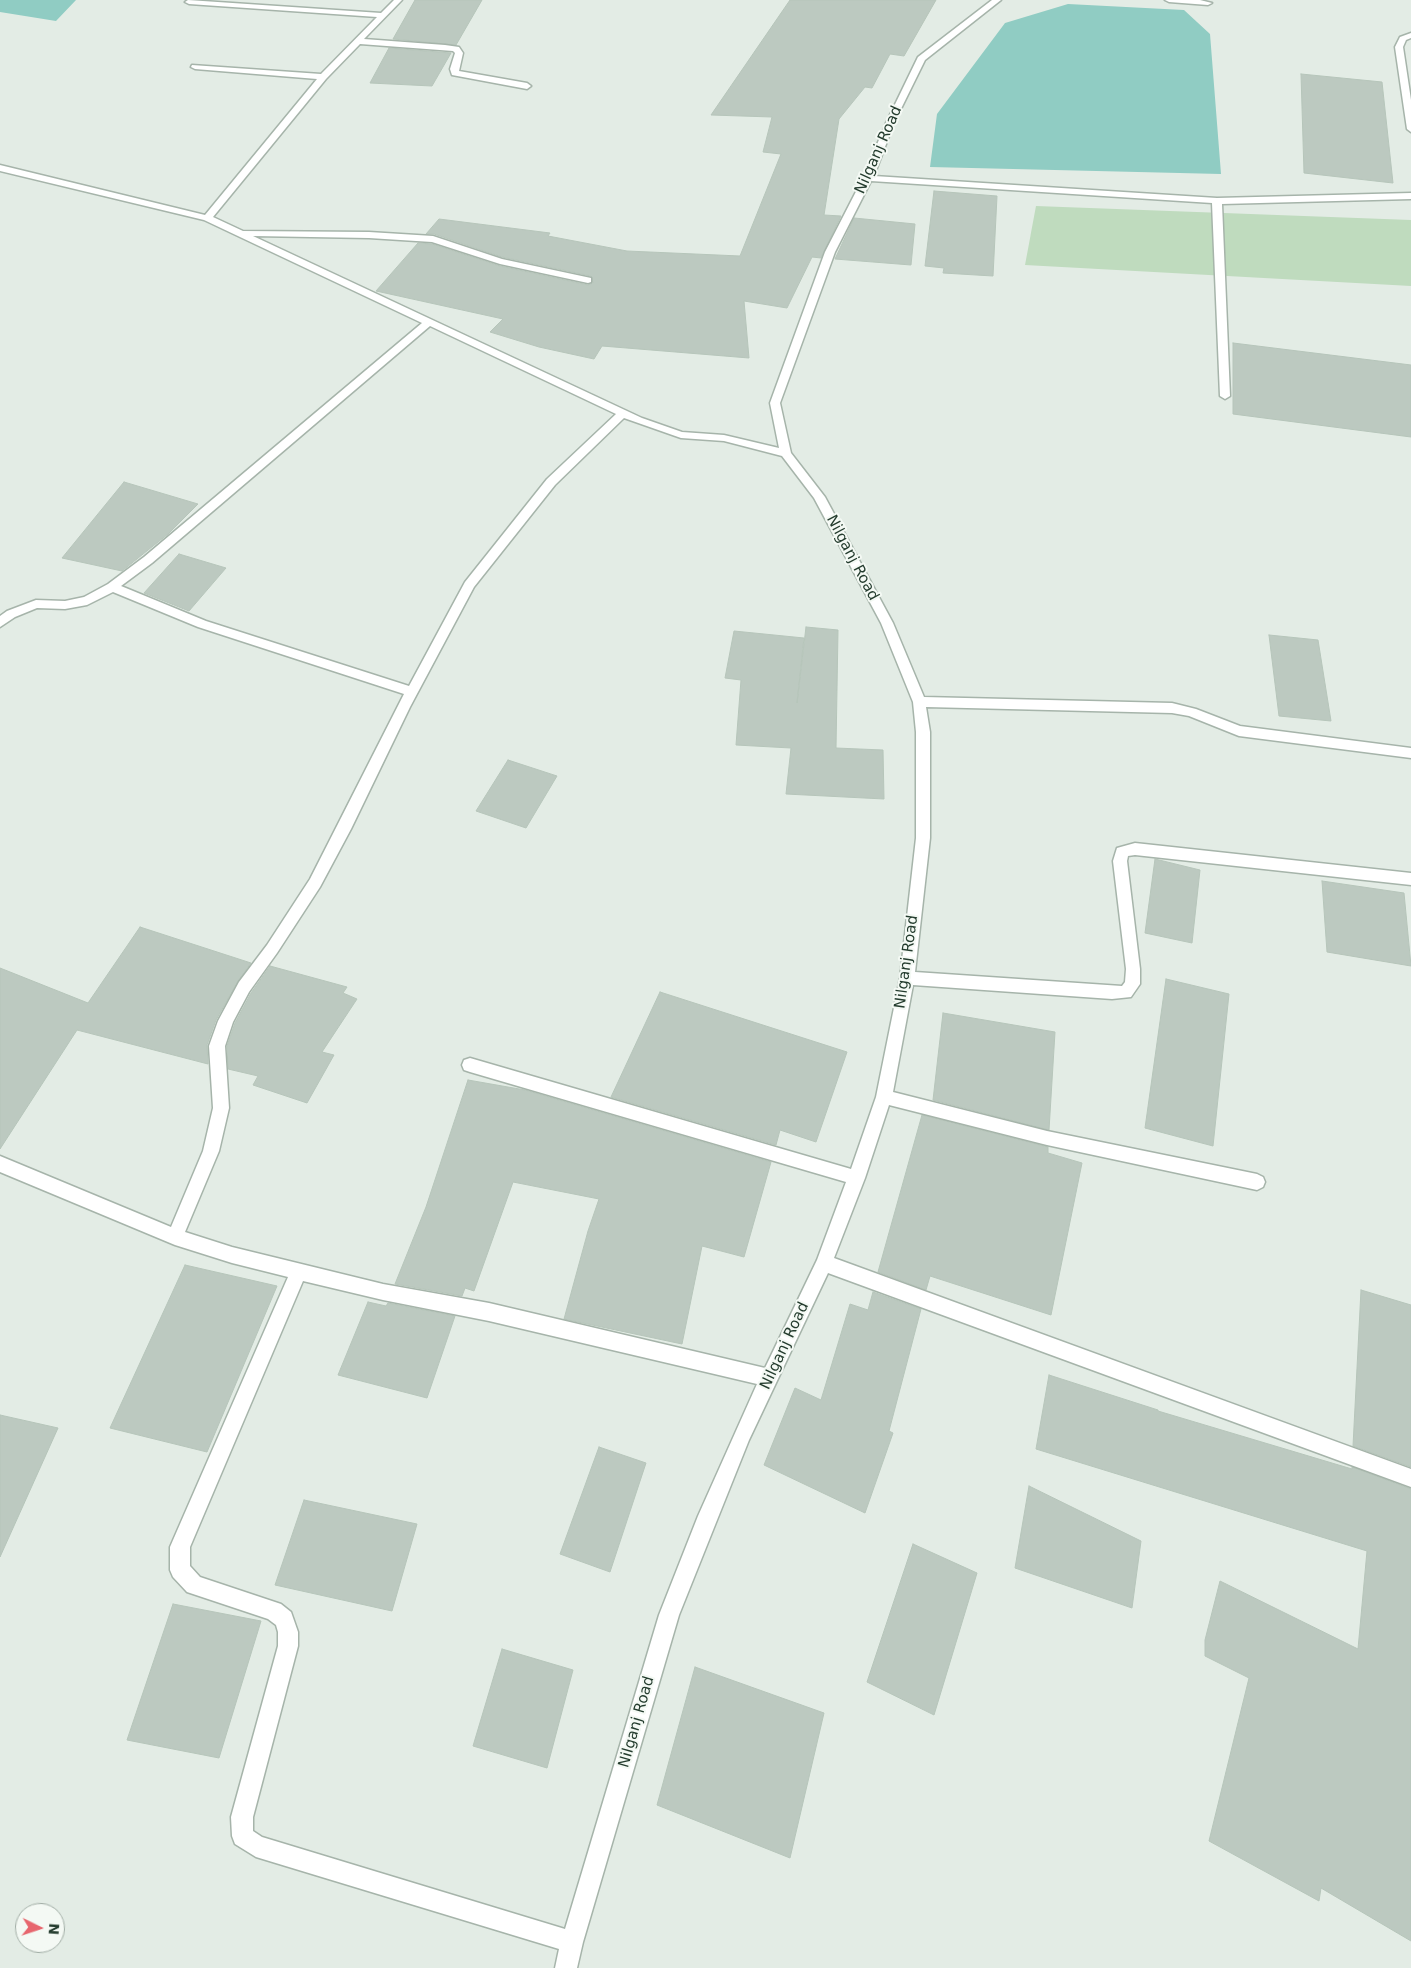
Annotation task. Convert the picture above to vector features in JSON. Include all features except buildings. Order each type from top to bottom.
[{"type":"street","points":[[207,218],[323,77],[398,0]]},
{"type":"street","name":"Nilganj Road","points":[[566,1968],[668,1615],[705,1523],[824,1263],[857,1178],[884,1097],[907,978],[923,838],[923,732],[919,702],[886,623],[819,498],[786,453],[775,403],[830,252],[868,178],[890,123],[921,59],[997,0]]},
{"type":"street","points":[[1169,0],[1208,3]]},
{"type":"street","points":[[189,2],[383,14]]},
{"type":"street","points":[[1411,34],[1403,40],[1399,47],[1411,129]]},
{"type":"street","points":[[357,41],[456,49],[459,53],[454,69],[455,73],[527,86]]},
{"type":"street","points":[[195,66],[323,77]]},
{"type":"street","points":[[0,168],[207,218],[623,413],[681,435],[724,438],[786,453]]},
{"type":"street","points":[[868,178],[1217,201],[1411,196]]},
{"type":"street","points":[[1217,201],[1226,396]]},
{"type":"street","points":[[240,233],[369,235],[433,239],[500,261],[588,280]]},
{"type":"street","points":[[0,623],[11,614],[36,604],[65,605],[87,601],[112,587],[148,560],[429,322]]},
{"type":"street","points":[[175,1237],[211,1151],[222,1108],[217,1046],[226,1021],[244,987],[272,949],[314,883],[344,829],[412,692],[469,586],[551,482],[623,413]]},
{"type":"street","points":[[112,587],[202,624],[412,692]]},
{"type":"street","points":[[919,702],[1172,708],[1191,712],[1238,731],[1411,753]]},
{"type":"street","points":[[907,978],[1112,994],[1126,992],[1132,984],[1133,969],[1120,861],[1122,852],[1135,849],[1411,879]]},
{"type":"street","points":[[470,1065],[857,1178]]},
{"type":"street","points":[[884,1097],[1048,1138],[1257,1182]]},
{"type":"street","points":[[0,1164],[175,1237],[232,1255],[383,1292],[489,1312],[770,1378]]},
{"type":"street","points":[[824,1263],[1411,1478]]},
{"type":"street","points":[[299,1271],[180,1547],[180,1570],[194,1585],[274,1611],[284,1618],[288,1632],[288,1646],[242,1817],[243,1836],[256,1846],[572,1942]]},
{"type":"green space","points":[[1036,206],[1411,220],[1411,286],[1025,265]]},
{"type":"water","points":[[0,0],[76,0],[56,21],[0,12]]},
{"type":"water","points":[[1068,4],[1184,10],[1210,34],[1221,174],[930,167],[937,114],[1005,23]]}]
